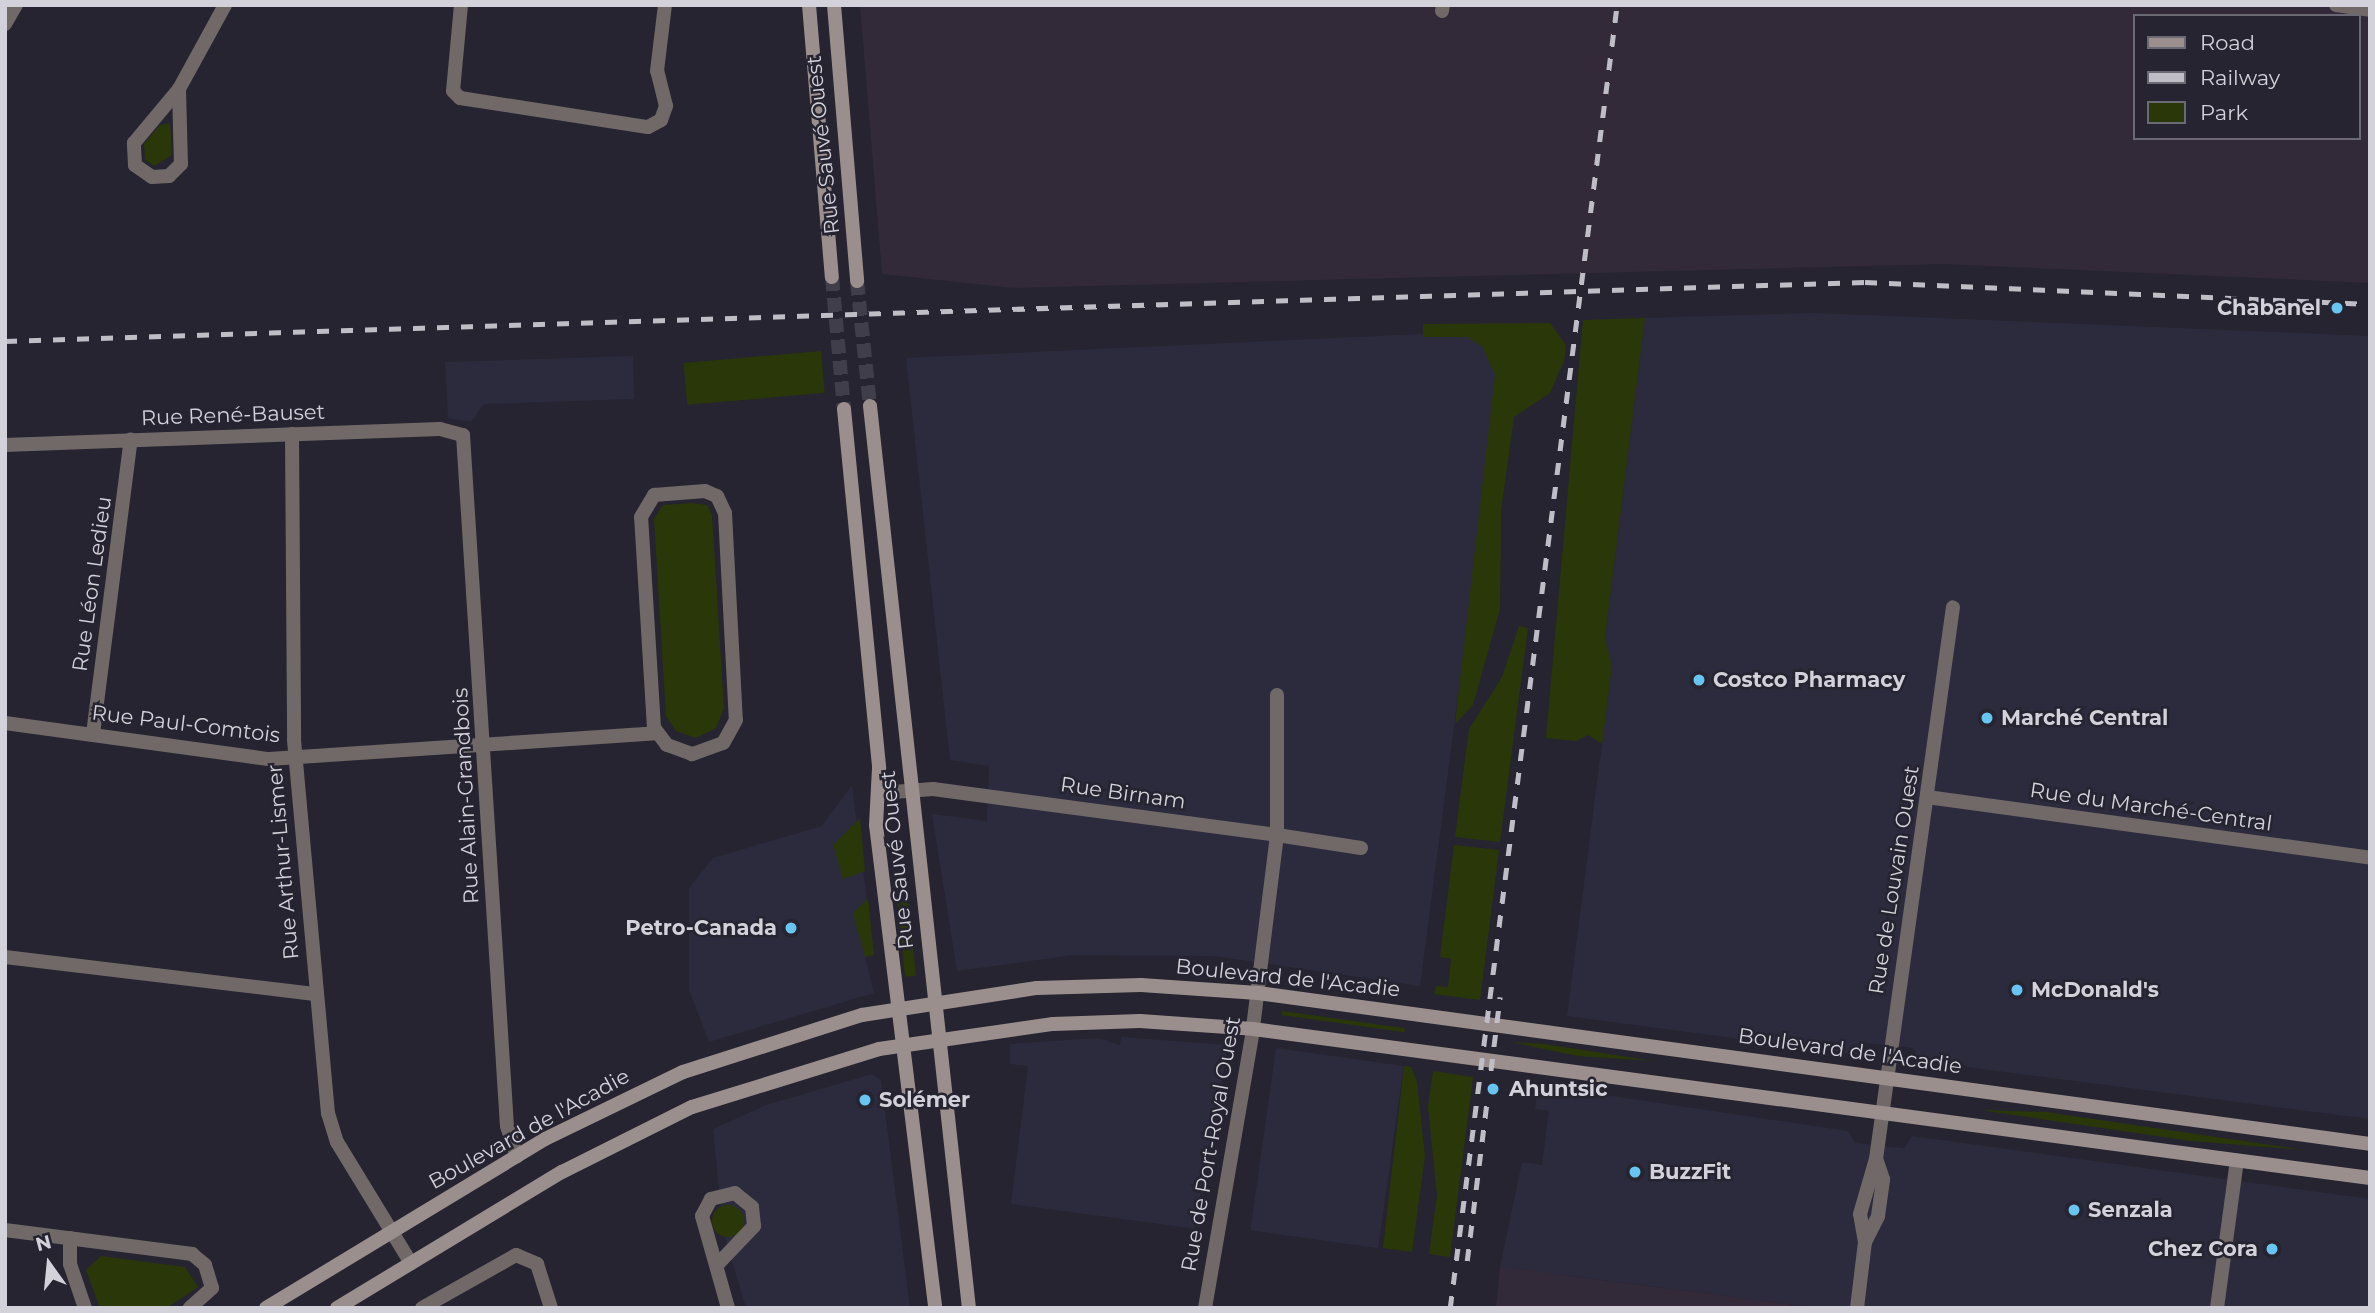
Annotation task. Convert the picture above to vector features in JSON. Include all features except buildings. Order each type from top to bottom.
[{"type":"main road","name":"Rue Sauvé Ouest","points":[[809,5],[832,277]]},
{"type":"main road","name":"Rue Sauvé Ouest","points":[[834,5],[857,281]]},
{"type":"main road","name":"Rue Sauvé Ouest","points":[[870,406],[910,789],[934,1001],[941,1037],[970,1308]]},
{"type":"main road","name":"Rue Sauvé Ouest","points":[[844,409],[880,793],[876,824],[934,1308]]},
{"type":"main road","name":"Boulevard de l'Acadie","points":[[266,1308],[517,1156],[709,1062],[898,1008],[934,1001],[1102,985],[1258,993],[2370,1144]]},
{"type":"main road","points":[[337,1308],[657,1122],[798,1069],[902,1045],[941,1037],[1098,1021],[1253,1030],[2370,1178]]},
{"type":"street","points":[[5,24],[16,5]]},
{"type":"street","points":[[179,89],[181,164],[169,176],[152,177],[137,169],[132,147],[179,89],[225,5]]},
{"type":"street","points":[[461,5],[453,91],[460,98],[648,127],[661,120],[666,106],[657,71],[665,5]]},
{"type":"street","points":[[2336,5],[2370,10]]},
{"type":"street","name":"Rue René-Bauset","points":[[5,445],[292,434],[460,433]]},
{"type":"street","name":"Rue Alain-Grandbois","points":[[460,433],[484,747],[507,1126],[517,1156]]},
{"type":"street","name":"Rue Arthur-Lismer","points":[[292,434],[295,758],[331,1128],[411,1263]]},
{"type":"street","name":"Rue Léon Ledieu","points":[[93,734],[131,439]]},
{"type":"street","points":[[705,491],[717,496],[725,513],[736,720],[723,743],[701,753],[674,749],[656,733],[642,512],[657,494],[705,491]]},
{"type":"street","name":"Rue de Louvain Ouest","points":[[1857,1308],[1865,1241],[1860,1214],[1876,1158],[1952,607]]},
{"type":"street","name":"Rue de Port-Royal Ouest","points":[[1205,1308],[1253,1030],[1278,835],[1277,695]]},
{"type":"street","name":"Rue Paul-Comtois","points":[[5,723],[295,758],[656,733]]},
{"type":"street","name":"Rue Birnam","points":[[880,793],[910,789],[1278,835],[1361,848]]},
{"type":"street","name":"Rue du Marché-Central","points":[[1927,797],[2370,858]]},
{"type":"street","points":[[5,957],[317,994]]},
{"type":"street","points":[[2217,1308],[2237,1161]]},
{"type":"street","points":[[717,1265],[754,1226],[752,1207],[739,1194],[720,1194],[704,1211],[717,1265],[728,1308]]},
{"type":"street","points":[[5,1230],[196,1256],[212,1287],[190,1308]]},
{"type":"street","points":[[70,1238],[70,1264],[85,1308]]},
{"type":"street","points":[[422,1308],[508,1257],[530,1259],[551,1308]]},
{"type":"shaded area","points":[[860,5],[2370,5],[2370,283],[1943,264],[1013,288],[882,274]]},
{"type":"shaded area","name":"Marché Central","points":[[1814,313],[2370,336],[2370,1119],[1920,1061],[1913,1048],[1867,1043],[1860,1055],[1567,1016],[1612,666],[1605,638],[1645,318]]},
{"type":"shaded area","points":[[1506,330],[1420,986],[1214,956],[1074,955],[957,971],[932,814],[987,821],[989,766],[950,760],[906,358]]},
{"type":"shaded area","points":[[633,356],[634,399],[484,404],[471,422],[448,418],[445,362]]},
{"type":"shaded area","points":[[852,785],[874,955],[865,957],[874,993],[709,1042],[689,990],[689,888],[713,858],[822,826]]},
{"type":"shaded area","points":[[1121,1037],[1228,1045],[1197,1229],[1011,1204],[1028,1066],[1010,1064],[1010,1044],[1098,1038],[1120,1045]]},
{"type":"shaded area","points":[[1276,1048],[1404,1066],[1378,1248],[1250,1230]]},
{"type":"shaded area","points":[[872,1074],[881,1080],[910,1308],[746,1308],[723,1230],[713,1129],[766,1105]]},
{"type":"shaded area","points":[[1538,1085],[1848,1131],[1855,1143],[1904,1148],[1912,1136],[2370,1199],[2370,1308],[1818,1308],[1500,1267],[1522,1162],[1542,1165],[1549,1111],[1535,1109]]},
{"type":"shaded area","points":[[1500,1267],[1509,1268],[1818,1308],[1496,1308]]},
{"type":"green space","points":[[170,123],[172,155],[154,166],[145,160],[144,144],[160,125]]},
{"type":"green space","points":[[1645,318],[1605,638],[1612,666],[1602,744],[1588,735],[1576,741],[1546,738],[1583,320]]},
{"type":"green space","points":[[1550,323],[1566,345],[1564,361],[1550,393],[1514,417],[1501,511],[1500,609],[1473,705],[1455,724],[1495,375],[1482,346],[1467,337],[1423,337],[1423,324]]},
{"type":"green space","points":[[821,351],[825,393],[687,405],[684,363]]},
{"type":"green space","points":[[663,505],[707,505],[712,515],[724,708],[716,728],[696,738],[676,731],[666,716],[654,519]]},
{"type":"green space","points":[[1519,626],[1528,628],[1500,842],[1455,837],[1469,729],[1502,677]]},
{"type":"green space","points":[[860,818],[865,871],[843,879],[833,845]]},
{"type":"green space","points":[[1454,845],[1499,850],[1480,1000],[1434,994],[1436,986],[1448,987],[1451,959],[1440,957]]},
{"type":"green space","points":[[868,898],[874,955],[865,957],[853,913]]},
{"type":"green space","points":[[908,899],[916,976],[905,977],[897,900]]},
{"type":"green space","points":[[1282,1011],[1405,1028],[1404,1032],[1281,1015]]},
{"type":"green space","points":[[1511,1042],[1544,1044],[1654,1061],[1577,1056]]},
{"type":"green space","points":[[1404,1066],[1411,1067],[1417,1082],[1425,1156],[1412,1252],[1383,1248]]},
{"type":"green space","points":[[1433,1071],[1473,1077],[1450,1257],[1429,1254],[1437,1195],[1428,1107]]},
{"type":"green space","points":[[1980,1110],[2046,1112],[2305,1150],[2191,1141]]},
{"type":"green space","points":[[728,1205],[739,1210],[744,1221],[739,1232],[728,1237],[717,1232],[712,1221],[717,1210]]},
{"type":"green space","points":[[101,1256],[185,1267],[198,1287],[167,1308],[100,1308],[86,1270]]},
{"type":"tunnel","points":[[832,277],[844,409]]},
{"type":"tunnel","points":[[857,281],[870,406]]},
{"type":"railway","points":[[1450,1308],[1617,5]]},
{"type":"railway","points":[[5,341],[1865,282],[2370,304]]},
{"type":"railway","points":[[1467,1261],[1500,997]]},
{"type":"place","name":"Chabanel","points":[[2337,308]]},
{"type":"place","name":"Costco Pharmacy","points":[[1699,680]]},
{"type":"place","name":"Marché Central","points":[[1987,718]]},
{"type":"place","name":"Petro-Canada","points":[[791,928]]},
{"type":"place","name":"McDonald's","points":[[2017,990]]},
{"type":"place","name":"Ahuntsic","points":[[1493,1089]]},
{"type":"place","name":"Solémer","points":[[865,1100]]},
{"type":"place","name":"BuzzFit","points":[[1635,1172]]},
{"type":"place","name":"Senzala","points":[[2074,1210]]},
{"type":"place","name":"Chez Cora","points":[[2272,1249]]}]
